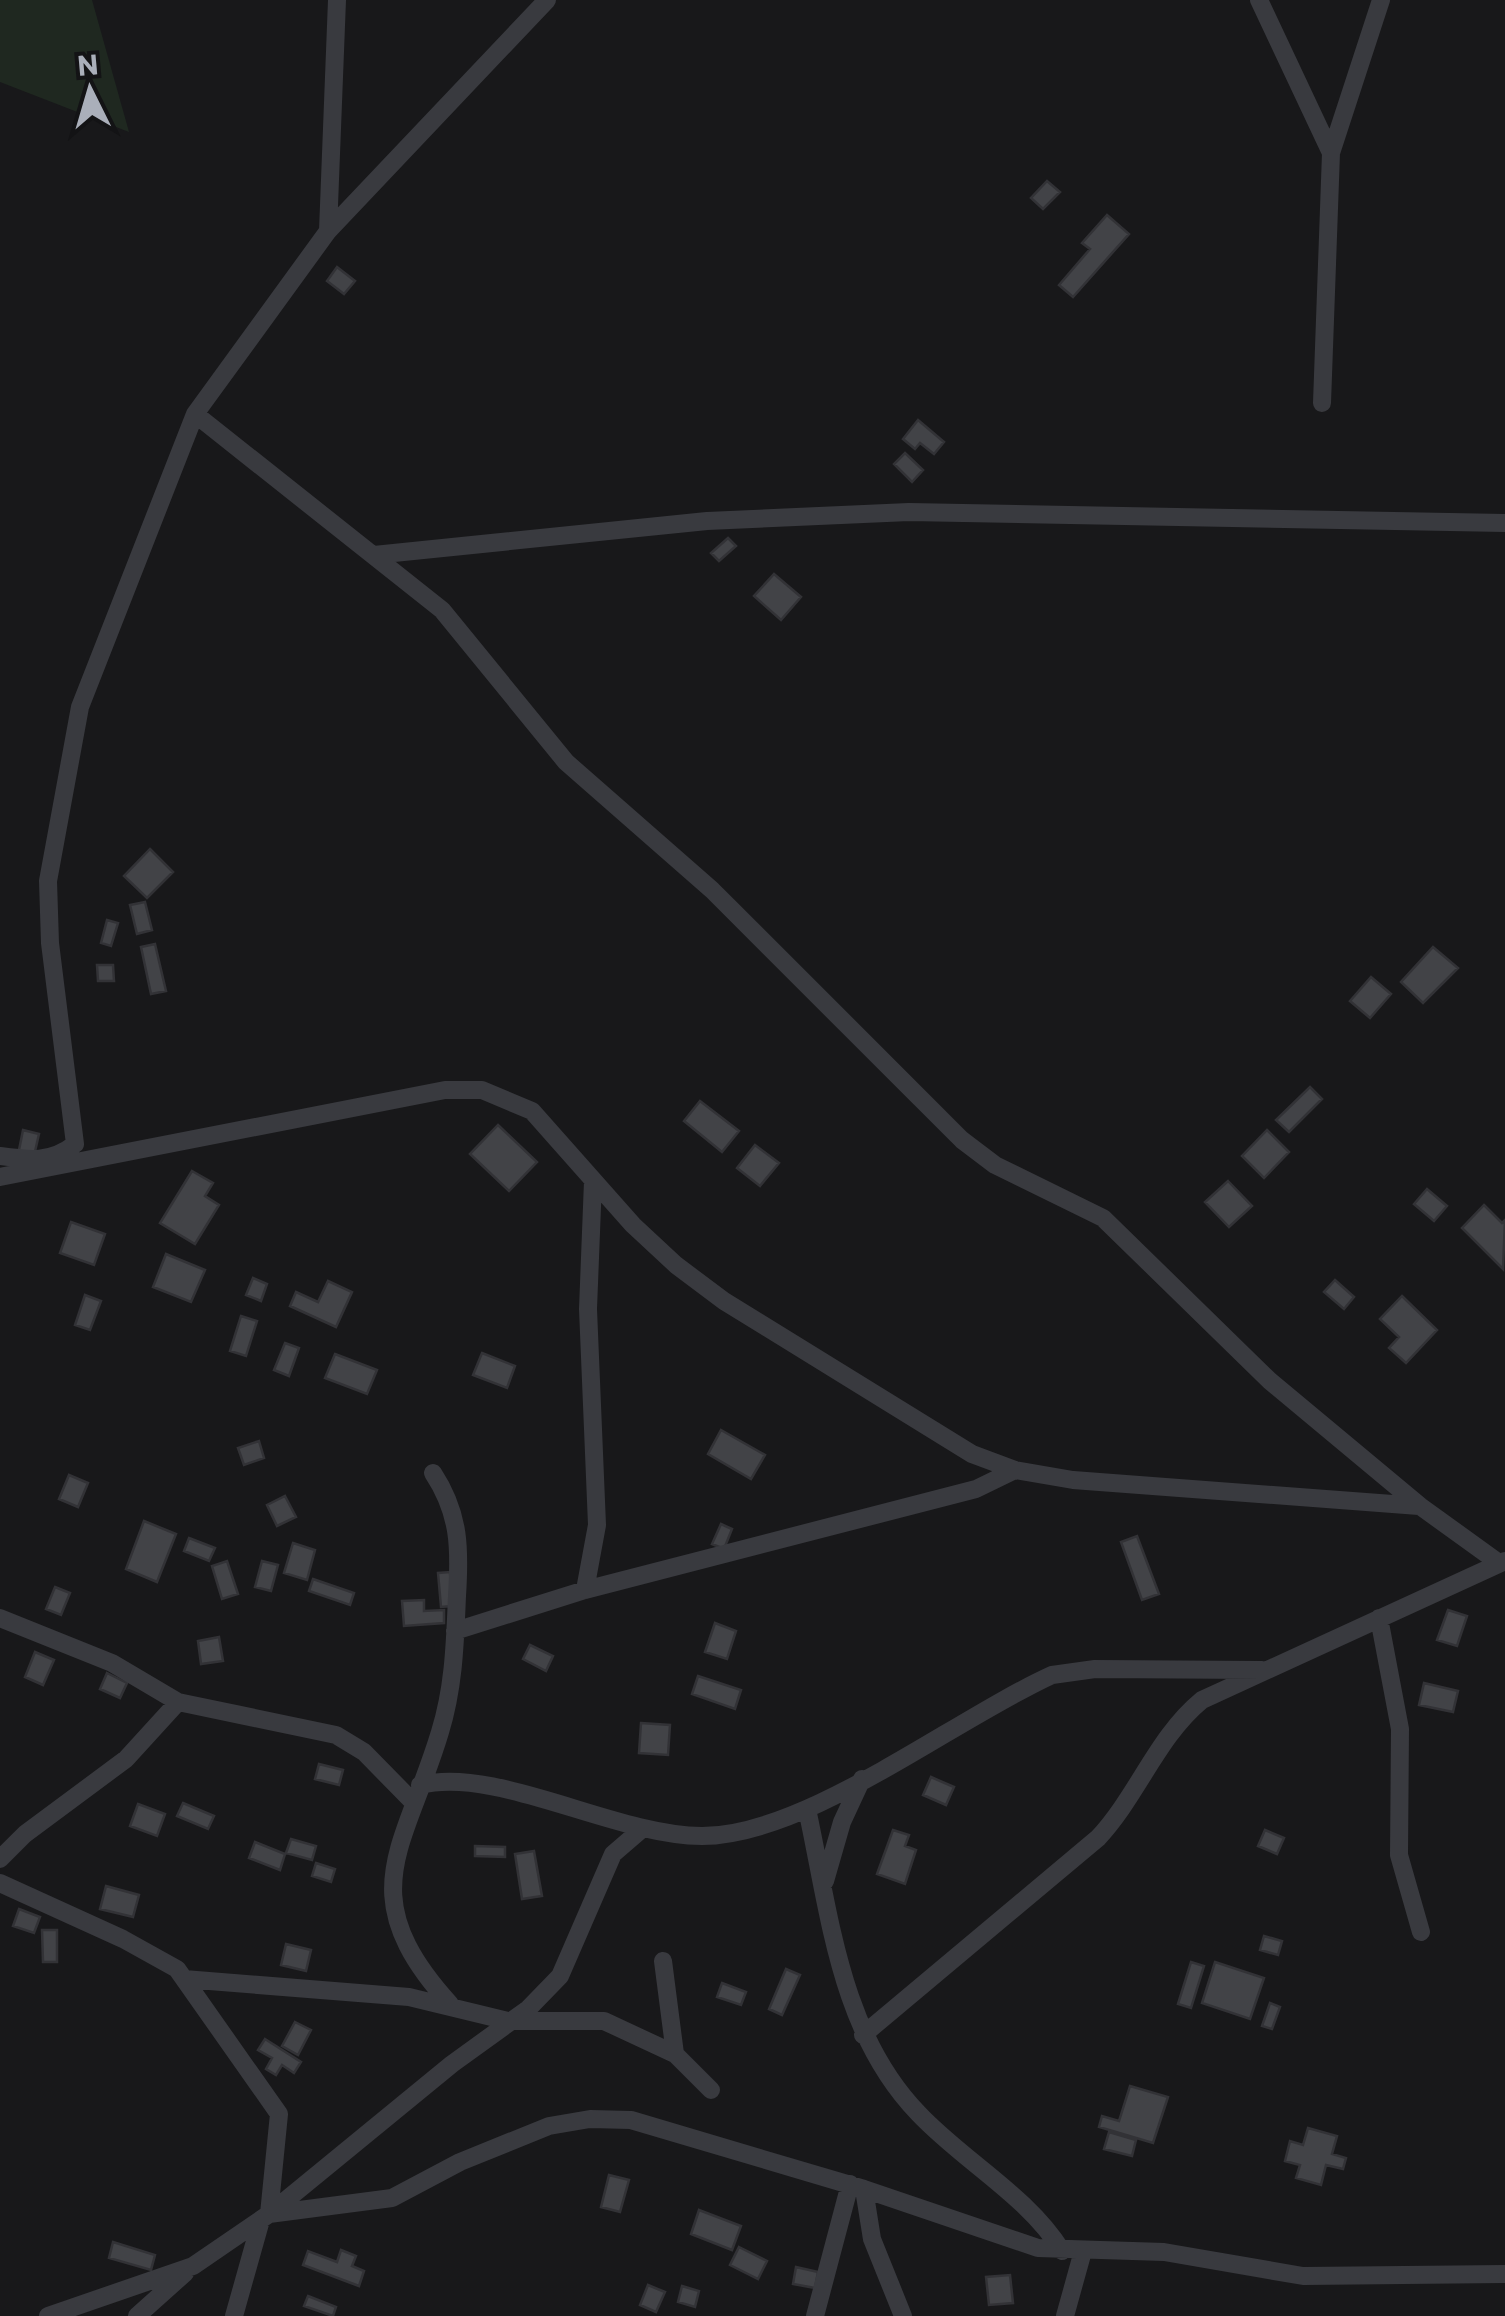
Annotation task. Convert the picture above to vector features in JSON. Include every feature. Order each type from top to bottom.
[{"type":"street","points":[[328,230],[337,0]]},
{"type":"street","points":[[64,1160],[74,1144],[50,942],[48,881],[80,707],[195,414],[328,230],[547,0]]},
{"type":"street","points":[[1259,0],[1331,153]]},
{"type":"street","points":[[1322,403],[1331,153],[1381,0]]},
{"type":"street","points":[[195,414],[374,555],[464,632],[566,762],[712,890],[962,1140],[1014,1175],[1104,1218],[1270,1381],[1420,1506],[1502,1562]]},
{"type":"street","points":[[374,555],[707,521],[910,512],[1505,523]]},
{"type":"street","points":[[0,1177],[64,1160],[463,1089],[499,1094],[532,1110],[662,1252],[724,1301],[951,1444],[1016,1470],[1073,1480],[1420,1506]]},
{"type":"street","points":[[0,1156],[64,1160]]},
{"type":"street","points":[[584,1590],[597,1525],[588,1310],[593,1181]]},
{"type":"street","points":[[455,1632],[584,1590],[976,1489],[1016,1470]]},
{"type":"street","points":[[433,1473],[457,1520],[460,1546],[455,1632],[448,1701],[396,1844],[392,1888],[400,1931],[420,1971],[450,2004]]},
{"type":"street","points":[[863,2035],[1098,1838],[1130,1799],[1182,1716],[1202,1700],[1502,1562]]},
{"type":"street","points":[[0,1618],[112,1663],[178,1702],[336,1734],[416,1794]]},
{"type":"street","points":[[1379,1618],[1400,1728],[1400,1855],[1421,1932]]},
{"type":"street","points":[[416,1794],[449,1780],[476,1783],[642,1829],[727,1835],[782,1821],[1052,1676],[1095,1669],[1262,1670]]},
{"type":"street","points":[[0,1859],[25,1834],[126,1759],[178,1702]]},
{"type":"street","points":[[824,1886],[842,1822],[863,1778]]},
{"type":"street","points":[[806,1809],[850,2000],[878,2064],[921,2117],[1036,2217],[1062,2251]]},
{"type":"street","points":[[137,2316],[193,2266],[265,2217],[508,2020],[546,1994],[560,1976],[613,1854],[642,1829]]},
{"type":"street","points":[[0,1882],[123,1938],[177,1969],[280,2114],[265,2217],[234,2316]]},
{"type":"street","points":[[662,1960],[675,2054]]},
{"type":"street","points":[[184,1979],[450,2004],[508,2020],[604,2021],[675,2054],[711,2090]]},
{"type":"street","points":[[265,2217],[392,2198],[494,2148],[549,2126],[590,2118],[631,2120],[857,2186],[1014,2243],[1062,2251],[1164,2252],[1303,2276],[1505,2274]]},
{"type":"street","points":[[815,2316],[857,2186]]},
{"type":"street","points":[[857,2186],[872,2239],[903,2316]]},
{"type":"street","points":[[1064,2316],[1084,2251]]},
{"type":"street","points":[[48,2316],[193,2266]]},
{"type":"shaded area","points":[[0,0],[92,0],[129,132],[0,82]]},
{"type":"building","points":[[1047,181],[1060,192],[1043,209],[1031,198]]},
{"type":"building","points":[[1107,215],[1129,234],[1073,297],[1059,285],[1090,249],[1082,243]]},
{"type":"building","points":[[337,267],[355,281],[344,294],[327,281]]},
{"type":"building","points":[[918,420],[944,442],[934,454],[920,443],[915,449],[903,439]]},
{"type":"building","points":[[905,453],[923,470],[912,482],[894,464]]},
{"type":"building","points":[[728,538],[736,546],[719,561],[711,553]]},
{"type":"building","points":[[774,574],[801,597],[781,620],[754,596]]},
{"type":"building","points":[[150,849],[173,872],[147,898],[124,876]]},
{"type":"building","points":[[145,902],[152,930],[137,934],[130,905]]},
{"type":"building","points":[[107,920],[118,923],[111,946],[101,943]]},
{"type":"building","points":[[155,944],[166,991],[151,994],[141,947]]},
{"type":"building","points":[[1433,947],[1458,968],[1423,1003],[1401,982]]},
{"type":"building","points":[[97,965],[113,965],[114,981],[98,981]]},
{"type":"building","points":[[1371,977],[1391,994],[1370,1018],[1350,1001]]},
{"type":"building","points":[[1310,1087],[1322,1099],[1289,1132],[1276,1120]]},
{"type":"building","points":[[700,1101],[739,1131],[722,1152],[684,1121]]},
{"type":"building","points":[[498,1125],[537,1162],[509,1191],[470,1154]]},
{"type":"building","points":[[23,1130],[39,1134],[34,1156],[19,1150]]},
{"type":"building","points":[[1267,1130],[1289,1152],[1264,1178],[1242,1156]]},
{"type":"building","points":[[755,1145],[779,1163],[760,1186],[737,1168]]},
{"type":"building","points":[[192,1171],[213,1183],[205,1196],[219,1205],[195,1244],[160,1223]]},
{"type":"building","points":[[1228,1181],[1252,1206],[1229,1227],[1205,1202]]},
{"type":"building","points":[[1427,1189],[1447,1206],[1434,1221],[1414,1204]]},
{"type":"building","points":[[1484,1205],[1502,1223],[1505,1220],[1503,1269],[1462,1228]]},
{"type":"building","points":[[71,1222],[105,1234],[94,1265],[60,1253]]},
{"type":"building","points":[[166,1254],[205,1270],[191,1302],[153,1287]]},
{"type":"building","points":[[253,1278],[267,1284],[261,1301],[246,1295]]},
{"type":"building","points":[[1335,1280],[1354,1297],[1344,1309],[1324,1292]]},
{"type":"building","points":[[328,1281],[352,1292],[336,1327],[290,1306],[296,1292],[318,1302]]},
{"type":"building","points":[[85,1295],[101,1301],[90,1330],[75,1325]]},
{"type":"building","points":[[1402,1296],[1437,1330],[1406,1363],[1389,1348],[1399,1337],[1380,1319]]},
{"type":"building","points":[[241,1316],[257,1321],[246,1356],[230,1351]]},
{"type":"building","points":[[285,1343],[299,1348],[289,1376],[274,1370]]},
{"type":"building","points":[[482,1353],[515,1366],[507,1388],[473,1375]]},
{"type":"building","points":[[335,1354],[377,1370],[367,1394],[325,1378]]},
{"type":"building","points":[[721,1430],[765,1455],[751,1479],[708,1454]]},
{"type":"building","points":[[259,1441],[264,1458],[244,1465],[238,1448]]},
{"type":"building","points":[[69,1475],[88,1483],[78,1507],[59,1499]]},
{"type":"building","points":[[285,1496],[296,1517],[277,1526],[267,1505]]},
{"type":"building","points":[[144,1521],[176,1534],[157,1582],[126,1569]]},
{"type":"building","points":[[721,1524],[732,1529],[724,1549],[712,1544]]},
{"type":"building","points":[[1137,1536],[1159,1594],[1142,1600],[1121,1542]]},
{"type":"building","points":[[189,1538],[215,1548],[209,1561],[184,1551]]},
{"type":"building","points":[[293,1543],[315,1550],[307,1580],[284,1573]]},
{"type":"building","points":[[227,1561],[238,1594],[222,1599],[212,1566]]},
{"type":"building","points":[[262,1561],[278,1565],[271,1591],[255,1587]]},
{"type":"building","points":[[450,1572],[452,1606],[441,1607],[438,1573]]},
{"type":"building","points":[[313,1579],[354,1593],[350,1605],[309,1591]]},
{"type":"building","points":[[55,1587],[70,1593],[61,1615],[46,1609]]},
{"type":"building","points":[[424,1600],[424,1611],[444,1610],[444,1623],[404,1626],[402,1601]]},
{"type":"building","points":[[1448,1610],[1467,1616],[1457,1646],[1437,1640]]},
{"type":"building","points":[[715,1623],[736,1631],[727,1659],[705,1652]]},
{"type":"building","points":[[219,1637],[223,1661],[201,1664],[198,1641]]},
{"type":"building","points":[[530,1645],[553,1656],[546,1671],[523,1659]]},
{"type":"building","points":[[35,1652],[54,1660],[43,1685],[25,1677]]},
{"type":"building","points":[[107,1673],[127,1683],[120,1698],[100,1689]]},
{"type":"building","points":[[698,1676],[741,1690],[735,1709],[692,1694]]},
{"type":"building","points":[[1424,1683],[1458,1691],[1453,1712],[1419,1705]]},
{"type":"building","points":[[641,1723],[670,1725],[668,1755],[639,1753]]},
{"type":"building","points":[[319,1764],[343,1770],[339,1785],[315,1779]]},
{"type":"building","points":[[931,1777],[954,1787],[946,1805],[923,1795]]},
{"type":"building","points":[[183,1803],[214,1816],[208,1829],[177,1816]]},
{"type":"building","points":[[138,1804],[165,1814],[157,1836],[130,1826]]},
{"type":"building","points":[[893,1830],[909,1835],[905,1846],[916,1850],[905,1884],[877,1874]]},
{"type":"building","points":[[1265,1830],[1284,1838],[1277,1854],[1258,1846]]},
{"type":"building","points":[[291,1839],[316,1846],[312,1860],[286,1853]]},
{"type":"building","points":[[255,1842],[285,1854],[280,1870],[249,1858]]},
{"type":"building","points":[[475,1846],[505,1847],[505,1857],[475,1856]]},
{"type":"building","points":[[534,1851],[542,1896],[522,1899],[515,1854]]},
{"type":"building","points":[[316,1863],[335,1869],[331,1882],[312,1876]]},
{"type":"building","points":[[106,1886],[139,1895],[133,1917],[100,1909]]},
{"type":"building","points":[[19,1909],[40,1917],[34,1933],[13,1926]]},
{"type":"building","points":[[42,1930],[57,1930],[57,1962],[43,1962]]},
{"type":"building","points":[[1264,1936],[1282,1941],[1278,1955],[1260,1950]]},
{"type":"building","points":[[286,1944],[311,1950],[306,1971],[281,1965]]},
{"type":"building","points":[[1191,1962],[1204,1966],[1191,2008],[1178,2004]]},
{"type":"building","points":[[1215,1962],[1264,1978],[1250,2019],[1202,2003]]},
{"type":"building","points":[[786,1969],[800,1975],[782,2015],[769,2009]]},
{"type":"building","points":[[722,1983],[746,1992],[741,2005],[717,1997]]},
{"type":"building","points":[[1270,2003],[1280,2007],[1272,2029],[1262,2026]]},
{"type":"building","points":[[295,2022],[311,2030],[298,2055],[282,2046]]},
{"type":"building","points":[[265,2039],[301,2062],[294,2073],[282,2065],[276,2075],[266,2069],[272,2058],[258,2050]]},
{"type":"building","points":[[1130,2086],[1168,2097],[1153,2143],[1099,2127],[1102,2116],[1119,2121]]},
{"type":"building","points":[[1308,2128],[1337,2136],[1332,2154],[1346,2158],[1343,2169],[1326,2165],[1321,2185],[1296,2178],[1300,2165],[1285,2161],[1290,2141],[1303,2145]]},
{"type":"building","points":[[1109,2132],[1136,2140],[1132,2156],[1104,2149]]},
{"type":"building","points":[[609,2175],[629,2180],[620,2212],[601,2207]]},
{"type":"building","points":[[699,2210],[741,2226],[732,2250],[691,2234]]},
{"type":"building","points":[[113,2242],[155,2255],[151,2270],[109,2258]]},
{"type":"building","points":[[739,2247],[767,2261],[758,2279],[730,2265]]},
{"type":"building","points":[[341,2250],[356,2256],[352,2266],[364,2271],[359,2286],[303,2265],[308,2251],[337,2262]]},
{"type":"building","points":[[796,2267],[818,2272],[815,2288],[793,2284]]},
{"type":"building","points":[[1010,2275],[1013,2303],[989,2305],[986,2277]]},
{"type":"building","points":[[648,2285],[665,2292],[656,2312],[640,2305]]},
{"type":"building","points":[[682,2286],[699,2291],[695,2307],[678,2302]]},
{"type":"building","points":[[308,2296],[336,2307],[333,2316],[304,2306]]}]
